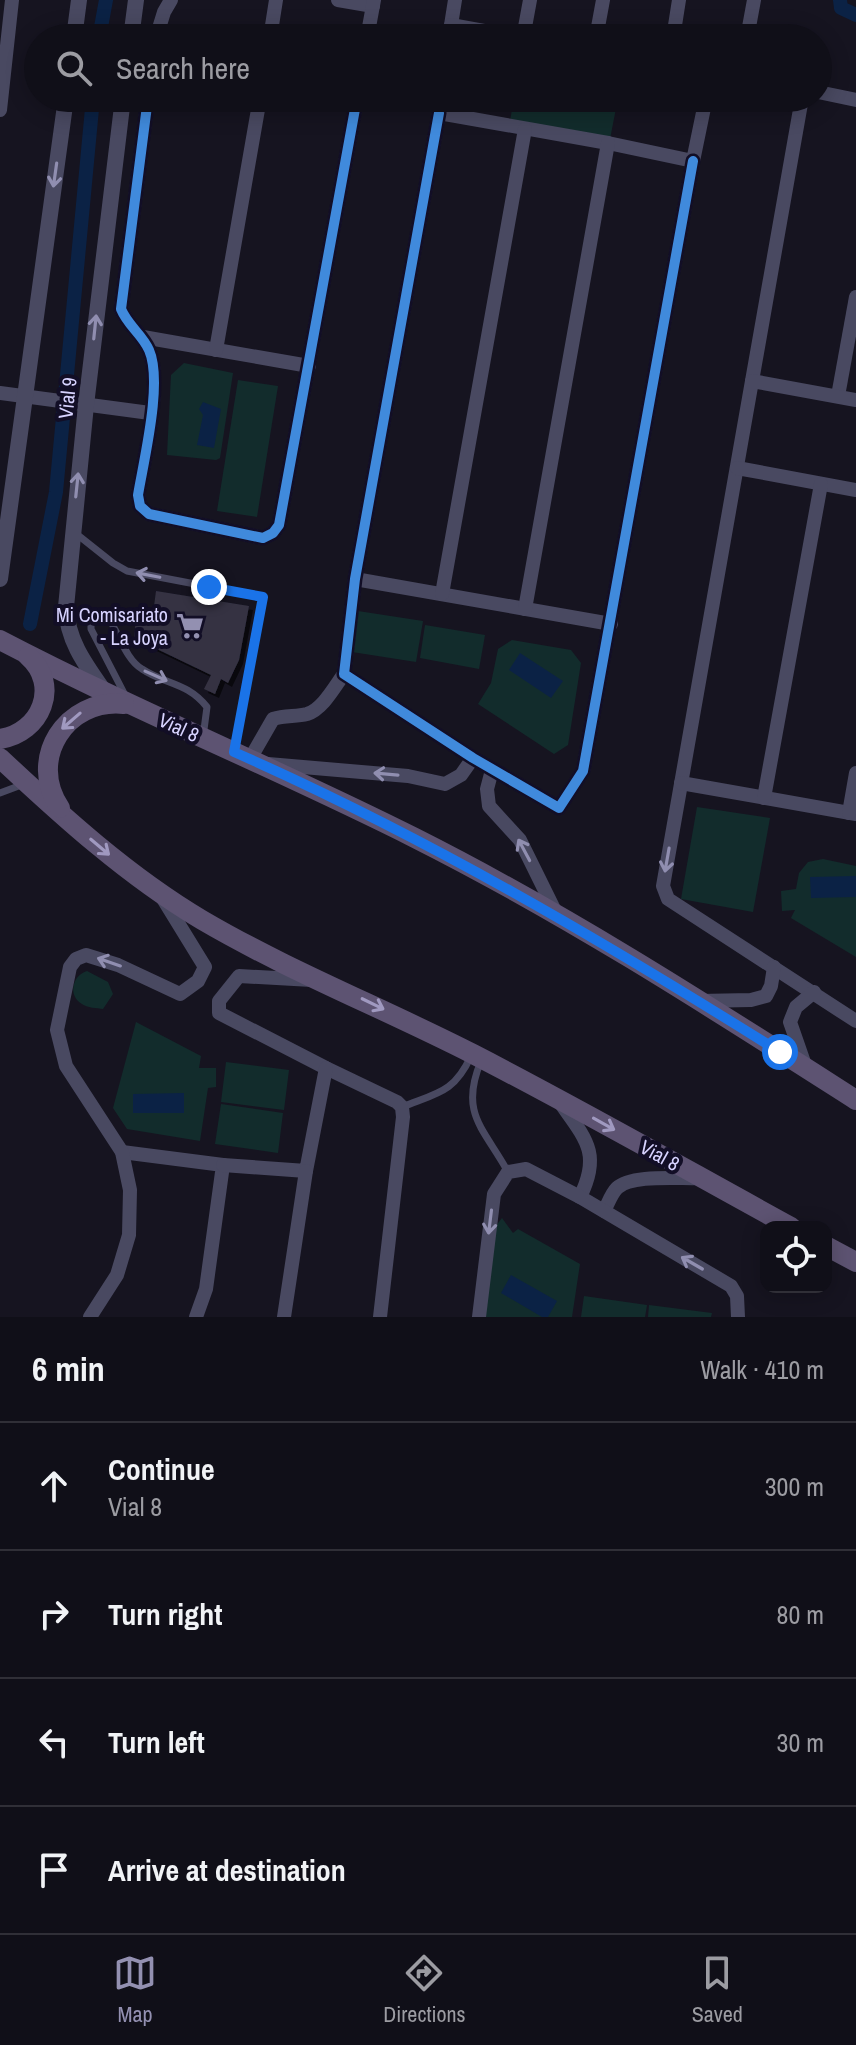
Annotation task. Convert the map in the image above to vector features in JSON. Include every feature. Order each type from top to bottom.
[{"type":"main road","name":"Vial 8","points":[[9,645],[427,844],[557,916],[856,1100]]},
{"type":"main road","points":[[0,739],[17,735],[33,723],[44,697],[39,669],[33,661],[9,645]]},
{"type":"main road","points":[[70,822],[55,801],[48,780],[48,758],[56,737],[70,720],[99,705],[136,707]]},
{"type":"main road","name":"Vial 8","points":[[0,758],[114,859],[160,892],[250,947],[477,1056],[780,1221]]},
{"type":"main road","points":[[832,1249],[856,1262]]},
{"type":"street","points":[[76,24],[79,0]]},
{"type":"street","points":[[133,24],[136,0]]},
{"type":"street","points":[[160,24],[171,0]]},
{"type":"street","points":[[272,24],[276,0]]},
{"type":"street","points":[[338,0],[374,3],[370,24]]},
{"type":"street","points":[[451,24],[455,0]]},
{"type":"street","points":[[526,24],[530,0]]},
{"type":"street","points":[[599,24],[603,0]]},
{"type":"street","points":[[675,24],[679,0]]},
{"type":"street","points":[[750,24],[754,0]]},
{"type":"street","points":[[0,110],[8,4]]},
{"type":"street","points":[[832,95],[856,100]]},
{"type":"street","name":"Vial 9","points":[[0,579],[64,112]]},
{"type":"street","name":"Vial 9","points":[[105,692],[82,661],[70,636],[66,621],[67,579],[121,112]]},
{"type":"street","points":[[146,112],[121,309],[132,329],[143,337],[309,366]]},
{"type":"street","points":[[216,350],[258,112]]},
{"type":"street","points":[[143,337],[155,371],[138,495],[143,510],[149,514],[263,538],[273,533],[279,525],[354,112]]},
{"type":"street","points":[[439,112],[355,579],[344,674],[316,709],[273,719],[248,758],[408,776],[445,784],[461,775],[473,758]]},
{"type":"street","points":[[462,112],[525,129],[693,161]]},
{"type":"street","points":[[344,674],[492,770],[559,808],[583,771],[703,112]]},
{"type":"street","points":[[800,112],[664,882],[665,895],[856,1021]]},
{"type":"street","points":[[442,594],[525,129]]},
{"type":"street","points":[[525,609],[608,143]]},
{"type":"street","points":[[838,396],[856,297]]},
{"type":"street","points":[[752,381],[856,400]]},
{"type":"street","points":[[0,393],[150,413]]},
{"type":"street","points":[[737,468],[856,490]]},
{"type":"street","points":[[764,798],[821,484]]},
{"type":"street","points":[[355,579],[611,624]]},
{"type":"street","points":[[492,770],[487,789],[489,806],[520,840],[557,916]]},
{"type":"street","points":[[681,783],[852,814],[856,773]]},
{"type":"street","points":[[90,1317],[117,1275],[129,1235],[130,1190],[122,1152],[66,1066],[57,1030],[70,967],[76,959],[86,955],[118,965],[180,994],[198,981],[205,967],[160,892]]},
{"type":"street","points":[[699,1001],[751,1000],[766,996],[774,967]]},
{"type":"street","points":[[320,981],[239,976],[219,1001],[219,1013],[402,1107],[380,1317]]},
{"type":"street","points":[[807,1069],[790,1022],[796,1007],[814,992]]},
{"type":"street","points":[[284,1317],[306,1171],[326,1068]]},
{"type":"street","points":[[557,1098],[584,1136],[590,1154],[590,1177],[580,1197]]},
{"type":"street","points":[[122,1152],[223,1165],[306,1171]]},
{"type":"street","points":[[196,1317],[206,1289],[223,1165]]},
{"type":"street","points":[[479,1317],[494,1194],[508,1172],[526,1169],[580,1197],[731,1286],[737,1296],[738,1317]]},
{"type":"street","points":[[604,1211],[613,1191],[623,1183],[701,1178]]},
{"type":"lane","points":[[72,530],[127,571],[263,597],[248,758]]},
{"type":"lane","points":[[136,707],[91,629],[91,621],[97,617],[107,616],[133,661],[142,669],[196,693],[207,707],[203,738]]},
{"type":"lane","points":[[0,793],[27,783]]},
{"type":"lane","points":[[402,1107],[445,1090],[461,1077],[477,1056]]},
{"type":"lane","points":[[477,1056],[471,1103],[484,1136],[508,1172]]},
{"type":"green space","points":[[512,112],[615,112],[610,139],[510,121]]},
{"type":"green space","points":[[184,363],[233,373],[220,458],[216,460],[167,455],[171,375]]},
{"type":"green space","points":[[238,380],[278,386],[257,517],[217,511]]},
{"type":"green space","points":[[358,611],[423,621],[416,662],[352,652]]},
{"type":"green space","points":[[425,625],[485,635],[479,669],[420,658]]},
{"type":"green space","points":[[512,640],[571,650],[581,663],[568,745],[554,754],[478,704],[491,683],[498,649]]},
{"type":"green space","points":[[697,807],[770,818],[753,912],[681,899]]},
{"type":"green space","points":[[823,859],[856,866],[856,957],[791,918],[795,910],[782,911],[781,891],[796,889],[799,873],[808,862]]},
{"type":"green space","points":[[87,971],[108,982],[113,994],[103,1009],[84,1005],[74,996],[75,981]]},
{"type":"green space","points":[[136,1022],[201,1056],[199,1068],[216,1068],[216,1087],[208,1088],[200,1141],[127,1129],[113,1108]]},
{"type":"green space","points":[[226,1062],[289,1070],[284,1110],[221,1102]]},
{"type":"green space","points":[[221,1104],[283,1113],[278,1153],[215,1144]]},
{"type":"green space","points":[[502,1218],[513,1233],[518,1229],[580,1264],[572,1317],[481,1317],[491,1232]]},
{"type":"green space","points":[[584,1296],[647,1305],[645,1317],[581,1317]]},
{"type":"green space","points":[[649,1305],[712,1313],[711,1317],[648,1317]]},
{"type":"water","points":[[203,402],[221,409],[214,448],[197,445],[203,415],[199,409]]},
{"type":"water","points":[[520,653],[563,681],[551,698],[509,670]]},
{"type":"water","points":[[856,876],[856,897],[811,898],[810,877]]},
{"type":"water","points":[[184,1093],[184,1113],[133,1113],[133,1094]]},
{"type":"water","points":[[511,1275],[557,1301],[548,1317],[542,1317],[501,1293]]},
{"type":"building","name":"Mi Comisariato - La Joya","points":[[156,591],[249,606],[239,660],[228,683],[221,679],[215,694],[204,689],[211,675],[134,638],[137,610],[153,614]]},
{"type":"waterway","points":[[102,24],[106,0]]},
{"type":"waterway","points":[[840,0],[841,8],[856,15]]},
{"type":"waterway","points":[[30,624],[56,492],[92,112]]},
{"type":"cycle path","points":[[146,112],[121,309],[146,344],[153,364],[153,400],[138,495],[140,506],[149,514],[263,538],[273,533],[279,525],[354,112]]},
{"type":"cycle path","points":[[439,113],[355,579],[344,674],[473,758],[559,808],[583,771],[693,161]]},
{"type":"place","name":"Mi Comisariato - La Joya","points":[[190,626]]},
{"type":"route","points":[[209,587],[263,597],[234,752],[489,877],[635,961],[780,1052]]}]
